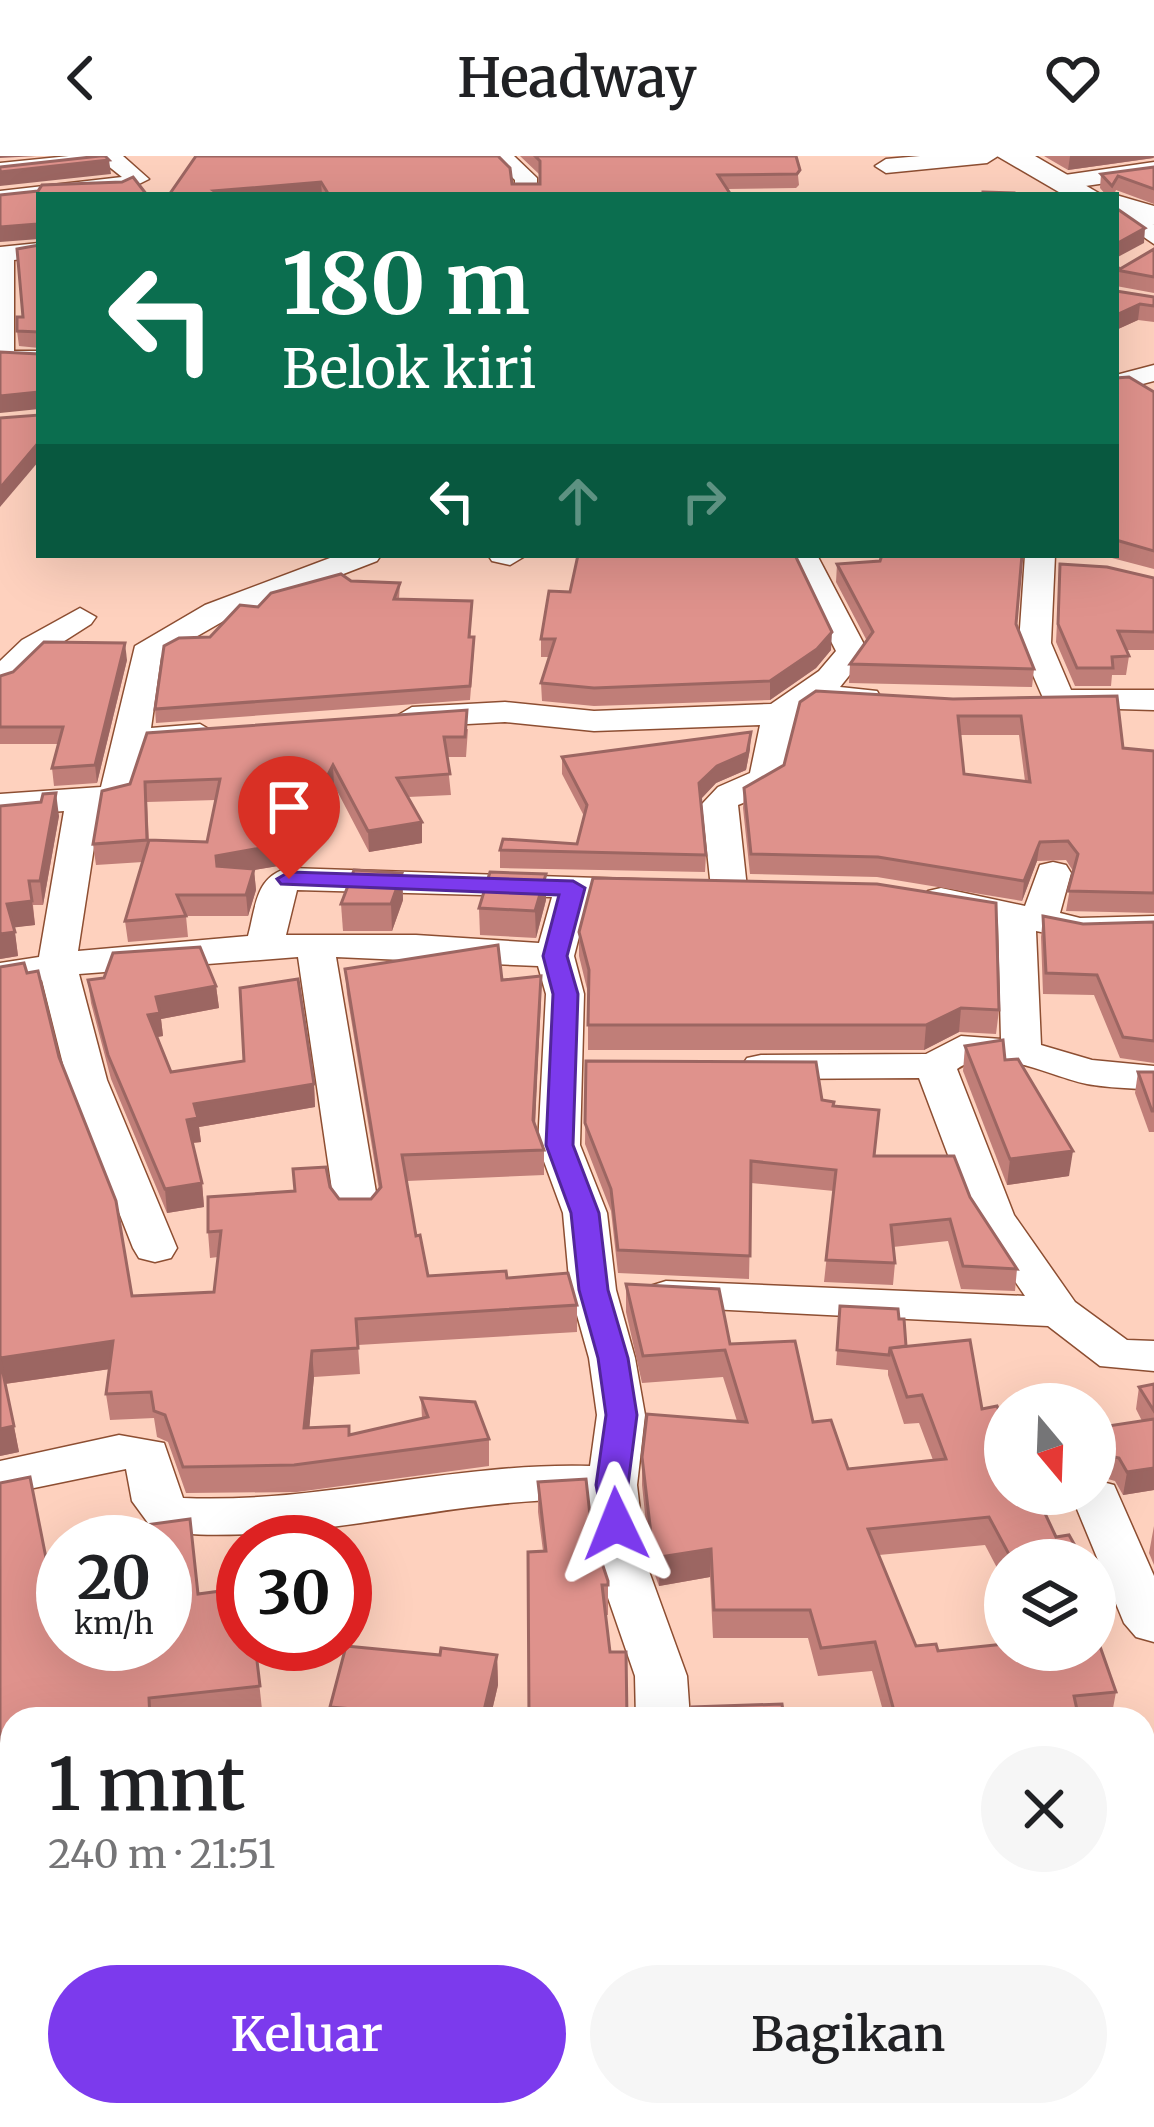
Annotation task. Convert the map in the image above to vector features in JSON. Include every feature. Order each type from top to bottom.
[{"type":"street","points":[[886,166],[987,156]]},
{"type":"street","points":[[1012,156],[1075,192],[1154,169]]},
{"type":"street","points":[[0,170],[108,158],[138,179],[57,192]]},
{"type":"street","points":[[503,159],[531,158]]},
{"type":"street","points":[[503,159],[526,178],[526,192]]},
{"type":"street","points":[[0,198],[36,194]]},
{"type":"street","points":[[1119,206],[1154,216]]},
{"type":"street","points":[[1119,208],[1154,237]]},
{"type":"street","points":[[36,250],[1,252],[1,353],[7,358],[36,358]]},
{"type":"street","points":[[1119,382],[1154,373]]},
{"type":"street","points":[[0,805],[116,796],[132,740],[146,653],[216,612],[358,558]]},
{"type":"street","points":[[264,947],[280,884],[289,879],[748,889],[720,804],[728,795],[761,784],[793,705],[831,679],[852,652],[804,558]]},
{"type":"street","points":[[1059,700],[1035,643],[1039,561],[1075,569]]},
{"type":"street","points":[[0,679],[32,647],[80,617]]},
{"type":"street","points":[[373,719],[506,712],[594,721],[903,700]]},
{"type":"street","points":[[1016,701],[1154,700]]},
{"type":"street","points":[[132,740],[227,732]]},
{"type":"street","points":[[83,802],[57,965],[87,1080],[155,1247]]},
{"type":"street","points":[[1021,1052],[1029,917],[1052,873]]},
{"type":"street","points":[[573,888],[555,956],[565,994],[559,1145],[585,1213],[593,1290],[613,1358],[621,1415],[612,1485],[621,1563],[661,1676],[662,1707]]},
{"type":"street","points":[[897,894],[1080,929],[1154,927]]},
{"type":"street","points":[[315,946],[357,1210]]},
{"type":"street","points":[[0,975],[57,965],[264,947],[462,947],[555,956]]},
{"type":"street","points":[[724,1067],[935,1066],[961,1048],[1021,1052],[1089,1072],[1154,1078]]},
{"type":"street","points":[[561,1066],[608,1066]]},
{"type":"street","points":[[935,1066],[993,1216],[1060,1312],[1116,1355],[1154,1356]]},
{"type":"street","points":[[593,1290],[714,1300],[1060,1312]]},
{"type":"street","points":[[0,1478],[119,1452],[147,1454],[158,1501],[169,1516],[214,1518],[351,1507],[441,1491],[566,1483],[612,1485]]},
{"type":"street","points":[[1104,1515],[1142,1610],[1154,1623]]},
{"type":"building","points":[[105,156],[109,160],[0,172],[0,167]]},
{"type":"building","points":[[196,156],[498,156],[510,168],[512,184],[540,184],[540,161],[535,156],[796,156],[800,170],[797,174],[718,175],[729,192],[327,192],[321,182],[171,192]]},
{"type":"building","points":[[1154,167],[1154,189],[1118,176],[1112,186],[1101,174]]},
{"type":"building","points":[[133,177],[145,192],[36,192],[36,224],[0,227],[0,195],[38,191],[42,185],[122,182]]},
{"type":"building","points":[[1119,210],[1145,228],[1119,242]]},
{"type":"building","points":[[36,246],[36,332],[17,331],[17,317],[23,317],[17,249]]},
{"type":"building","points":[[1154,249],[1154,277],[1120,269]]},
{"type":"building","points":[[1119,291],[1154,297],[1154,306],[1140,304],[1119,314]]},
{"type":"building","points":[[0,352],[36,354],[36,392],[0,396]]},
{"type":"building","points":[[1129,377],[1154,392],[1154,551],[1119,541],[1119,378]]},
{"type":"building","points":[[36,415],[36,446],[0,488],[0,418]]},
{"type":"building","points":[[577,558],[796,558],[832,632],[817,649],[770,681],[594,688],[541,683],[555,639],[541,639],[549,591],[570,592]]},
{"type":"building","points":[[1022,558],[1016,624],[1034,669],[850,664],[873,632],[837,564]]},
{"type":"building","points":[[1060,564],[1107,567],[1154,578],[1154,632],[1118,631],[1129,656],[1112,657],[1113,668],[1077,668],[1058,624]]},
{"type":"building","points":[[341,574],[351,581],[400,583],[394,599],[472,601],[470,686],[155,709],[164,646],[179,638],[210,637],[240,605],[258,607],[271,593]]},
{"type":"building","points":[[44,642],[125,643],[95,765],[52,768],[63,727],[0,727],[0,676],[13,672]]},
{"type":"building","points":[[816,691],[953,699],[1117,696],[1123,748],[1154,751],[1154,893],[1068,891],[1078,854],[1068,841],[1040,842],[1024,881],[878,857],[751,854],[744,788],[784,765],[800,702]],"holes":[[[958,716],[1021,716],[1030,782],[964,774]]]},
{"type":"building","points":[[467,710],[465,737],[444,737],[450,774],[397,778],[422,822],[368,831],[333,765],[304,822],[285,820],[283,844],[216,856],[217,866],[254,869],[246,895],[177,895],[186,916],[125,921],[149,840],[207,842],[220,779],[145,782],[147,840],[93,844],[102,791],[130,784],[147,733]]},
{"type":"building","points":[[751,732],[747,753],[717,766],[699,783],[706,855],[500,850],[503,839],[577,844],[587,805],[562,757]]},
{"type":"building","points":[[56,793],[40,881],[29,881],[32,901],[7,904],[15,932],[0,934],[0,806],[41,802],[43,794]]},
{"type":"building","points":[[354,870],[402,873],[391,904],[341,904]]},
{"type":"building","points":[[490,872],[546,874],[535,911],[479,908]]},
{"type":"building","points":[[593,878],[877,884],[996,903],[999,1010],[961,1008],[926,1025],[588,1025],[589,970],[579,932]]},
{"type":"building","points":[[1043,916],[1083,924],[1154,922],[1154,1041],[1123,1037],[1097,975],[1046,973]]},
{"type":"building","points":[[498,945],[502,980],[541,976],[533,1120],[544,1150],[402,1155],[416,1236],[420,1235],[428,1276],[506,1271],[507,1278],[568,1273],[577,1305],[356,1319],[358,1348],[312,1351],[304,1428],[349,1426],[349,1435],[428,1417],[421,1398],[475,1402],[489,1439],[294,1465],[183,1467],[165,1415],[154,1411],[151,1392],[106,1394],[113,1341],[0,1358],[0,967],[24,963],[27,973],[38,971],[59,1057],[116,1201],[132,1296],[214,1292],[221,1231],[208,1232],[208,1197],[295,1191],[293,1169],[326,1167],[330,1187],[339,1199],[371,1199],[381,1187],[345,969]]},
{"type":"building","points":[[200,947],[216,986],[156,997],[160,1013],[148,1015],[171,1072],[244,1061],[240,988],[298,979],[314,1084],[194,1104],[198,1118],[187,1120],[202,1183],[165,1189],[108,1055],[88,980],[104,978],[113,953]]},
{"type":"building","points":[[1003,1040],[1005,1060],[1018,1059],[1073,1151],[1010,1159],[965,1046]]},
{"type":"building","points":[[586,1061],[816,1062],[822,1100],[834,1102],[833,1106],[879,1110],[874,1156],[954,1156],[970,1197],[1017,1269],[963,1266],[950,1219],[891,1225],[895,1263],[826,1260],[836,1170],[751,1161],[750,1256],[618,1250],[611,1189],[585,1123]]},
{"type":"building","points":[[1138,1072],[1154,1072],[1154,1111],[1152,1111]]},
{"type":"building","points":[[626,1284],[719,1289],[730,1344],[795,1341],[813,1422],[831,1420],[848,1469],[946,1459],[922,1395],[907,1397],[890,1348],[970,1340],[984,1409],[984,1515],[1046,1515],[1056,1537],[1069,1535],[1071,1539],[1001,1539],[989,1517],[868,1529],[916,1646],[936,1644],[938,1651],[984,1646],[984,1671],[1109,1671],[1116,1692],[1074,1696],[1076,1707],[893,1707],[875,1642],[821,1648],[810,1610],[714,1610],[711,1549],[660,1557],[651,1534],[642,1457],[647,1414],[747,1422],[725,1350],[643,1356]]},
{"type":"building","points":[[840,1306],[898,1309],[899,1319],[904,1319],[906,1346],[890,1348],[889,1355],[837,1350]]},
{"type":"building","points":[[0,1359],[14,1426],[0,1429]]},
{"type":"building","points":[[1154,1384],[1154,1411],[1139,1387]]},
{"type":"building","points":[[1154,1419],[1154,1468],[1127,1472],[1116,1457],[1116,1425]]},
{"type":"building","points":[[30,1477],[38,1515],[36,1671],[192,1671],[192,1538],[198,1594],[216,1592],[216,1671],[258,1671],[260,1686],[149,1698],[149,1707],[0,1707],[0,1483]]},
{"type":"building","points":[[586,1479],[592,1533],[608,1581],[602,1585],[610,1652],[626,1652],[627,1707],[529,1707],[528,1552],[546,1551],[538,1482]]},
{"type":"building","points":[[372,1648],[440,1655],[441,1648],[497,1655],[485,1707],[330,1707],[339,1671],[372,1671]]},
{"type":"building","points":[[782,1704],[782,1707],[692,1707]]},
{"type":"route","points":[[289,879],[573,888],[555,956],[565,994],[566,1033],[559,1145],[585,1213],[593,1290],[613,1358],[621,1415],[612,1485],[616,1524]]}]
